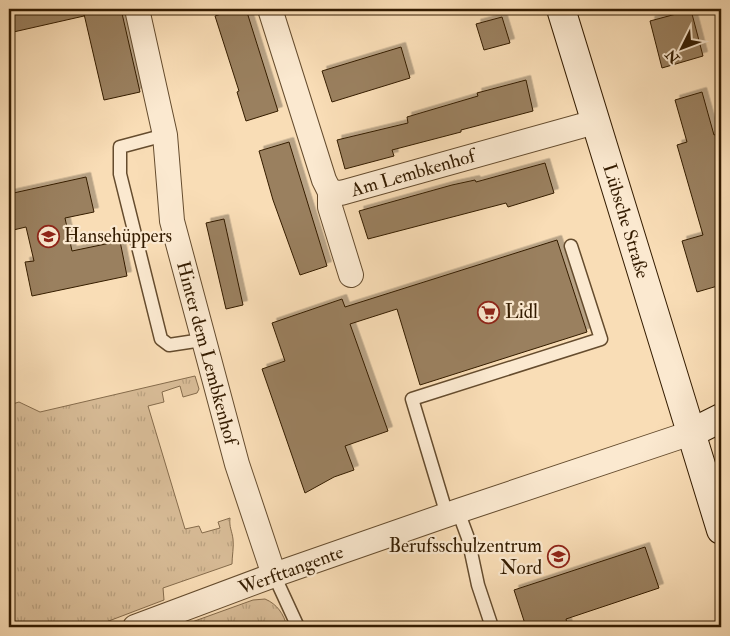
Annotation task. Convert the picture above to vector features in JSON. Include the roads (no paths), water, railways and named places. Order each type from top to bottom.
[{"type":"street","name":"Hinter dem Lembkenhof","points":[[137,9],[165,135],[172,221],[202,340],[237,464],[274,575]]},
{"type":"street","name":"Am Lembkenhof","points":[[270,9],[321,171],[330,192],[341,193],[595,122]]},
{"type":"street","name":"Lübsche Straße","points":[[561,9],[721,530]]},
{"type":"street","points":[[330,192],[330,206],[351,275]]},
{"type":"street","points":[[452,513],[691,433],[721,418]]},
{"type":"street","name":"Werfttangente","points":[[136,627],[274,575],[452,513]]},
{"type":"lane","points":[[165,135],[120,147],[120,174],[161,338],[170,345],[202,340]]},
{"type":"lane","points":[[492,627],[478,585],[466,531],[452,513],[412,400],[601,339],[572,246]]},
{"type":"lane","points":[[274,575],[298,627]]},
{"type":"place","name":"Hansehüppers","points":[[48,236]]},
{"type":"place","name":"Lidl","points":[[489,312]]},
{"type":"place","name":"Berufsschulzentrum Nord","points":[[558,557]]}]
